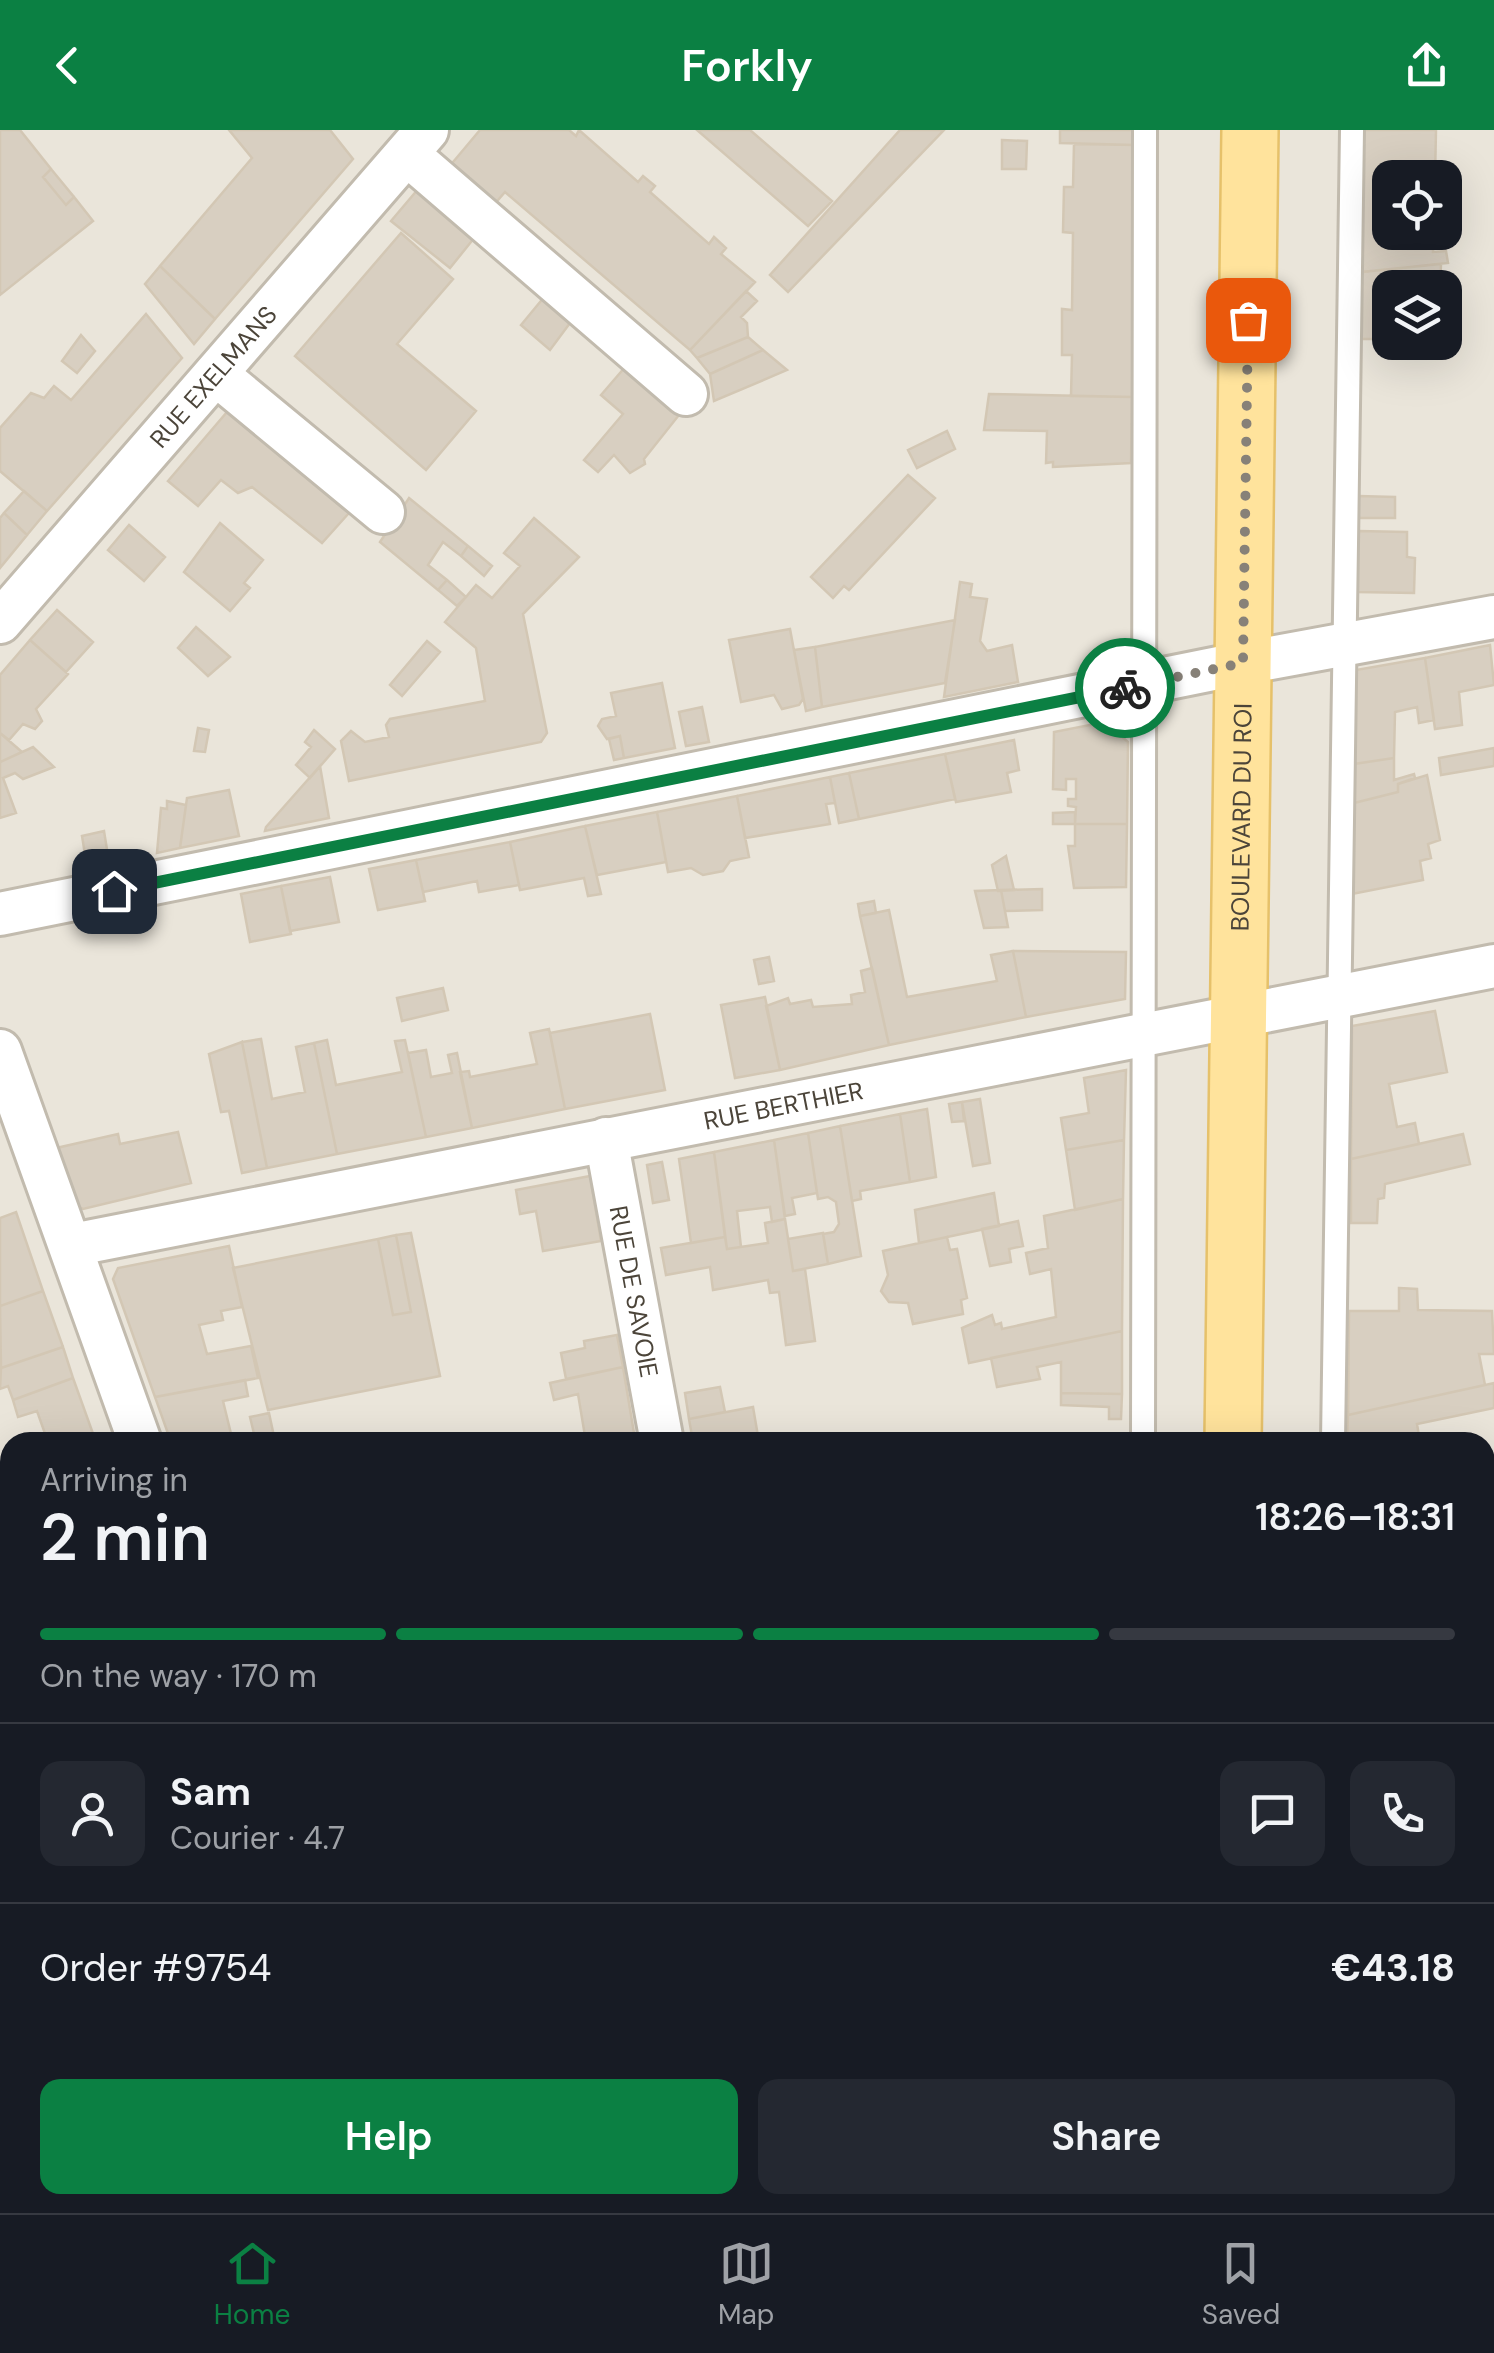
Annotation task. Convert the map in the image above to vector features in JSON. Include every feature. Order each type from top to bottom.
[{"type":"main road","name":"BOULEVARD DU ROI","points":[[1233,1432],[1250,130]]},
{"type":"street","points":[[417,142],[686,394]]},
{"type":"street","name":"RUE EXELMANS","points":[[0,622],[417,142]]},
{"type":"street","points":[[216,374],[383,512]]},
{"type":"street","points":[[0,914],[1243,663],[1494,617]]},
{"type":"street","name":"RUE BERTHIER","points":[[72,1245],[1494,966]]},
{"type":"street","points":[[2,1062],[72,1245],[137,1432]]},
{"type":"street","name":"RUE DE SAVOIE","points":[[606,1139],[660,1432]]},
{"type":"lane","points":[[1143,1432],[1145,130]]},
{"type":"lane","points":[[1333,1432],[1338,997],[1348,645],[1352,130]]},
{"type":"shaded area","points":[[0,130],[1494,130],[1494,1432],[0,1432]]},
{"type":"building","points":[[0,130],[20,130],[51,169],[43,177],[66,205],[74,197],[93,221],[0,295]]},
{"type":"building","points":[[229,130],[330,130],[353,159],[215,319],[160,266],[252,158]]},
{"type":"building","points":[[480,130],[569,130],[576,136],[579,130],[638,182],[643,176],[655,186],[650,192],[709,244],[714,237],[726,248],[721,254],[755,282],[690,350],[505,192],[492,207],[448,168]]},
{"type":"building","points":[[697,130],[750,130],[832,201],[808,226]]},
{"type":"building","points":[[900,130],[944,130],[788,292],[770,275]]},
{"type":"building","points":[[1060,130],[1135,130],[1135,145],[1060,143]]},
{"type":"building","points":[[1364,130],[1436,130],[1435,160],[1372,160],[1372,250],[1446,251],[1448,263],[1362,272]]},
{"type":"building","points":[[1002,140],[1027,141],[1026,169],[1002,169]]},
{"type":"building","points":[[1074,144],[1135,145],[1132,397],[1071,396],[1072,355],[1062,355],[1062,309],[1072,310],[1073,233],[1063,232],[1064,187],[1073,187]]},
{"type":"building","points":[[51,169],[74,197],[66,205],[43,177]]},
{"type":"building","points":[[419,188],[475,237],[450,268],[391,221]]},
{"type":"building","points":[[401,233],[453,279],[397,344],[476,411],[426,470],[295,356]]},
{"type":"building","points":[[1441,264],[1441,270],[1382,270]]},
{"type":"building","points":[[160,266],[215,319],[194,344],[145,284]]},
{"type":"building","points":[[1372,271],[1372,339],[1361,339],[1362,272]]},
{"type":"building","points":[[746,291],[757,301],[741,317],[747,323],[748,337],[697,358],[690,350]]},
{"type":"building","points":[[545,296],[573,319],[550,350],[521,325]]},
{"type":"building","points":[[146,314],[182,358],[47,511],[0,471],[0,428],[31,393],[44,398],[54,386],[71,400]]},
{"type":"building","points":[[81,335],[95,351],[77,373],[62,361]]},
{"type":"building","points":[[748,337],[763,350],[710,374],[697,358]]},
{"type":"building","points":[[763,350],[787,370],[714,401],[710,374]]},
{"type":"building","points":[[626,366],[679,415],[644,459],[645,464],[630,473],[614,455],[598,472],[584,460],[623,414],[601,395]]},
{"type":"building","points":[[989,394],[1132,397],[1131,463],[1053,467],[1053,462],[1046,463],[1047,431],[984,430]]},
{"type":"building","points":[[227,412],[349,513],[322,543],[252,487],[238,493],[221,480],[198,506],[168,481]]},
{"type":"building","points":[[947,431],[955,449],[917,468],[908,450]]},
{"type":"building","points":[[908,475],[935,498],[849,590],[844,586],[833,598],[811,577]]},
{"type":"building","points":[[24,491],[47,511],[27,535],[4,513]]},
{"type":"building","points":[[1358,496],[1395,497],[1395,518],[1358,518]]},
{"type":"building","points":[[409,498],[468,546],[461,556],[443,542],[428,565],[447,580],[438,590],[380,542]]},
{"type":"building","points":[[4,513],[27,535],[0,568],[0,518]]},
{"type":"building","points":[[534,518],[579,557],[523,614],[547,733],[541,742],[349,781],[341,741],[351,731],[365,742],[389,737],[386,725],[390,719],[485,701],[476,648],[445,622],[476,585],[492,598],[520,566],[504,553]]},
{"type":"building","points":[[220,523],[263,560],[244,583],[250,588],[230,611],[184,572]]},
{"type":"building","points":[[129,525],[165,557],[144,581],[108,550]]},
{"type":"building","points":[[1358,531],[1407,532],[1407,557],[1415,558],[1414,593],[1357,592]]},
{"type":"building","points":[[468,546],[492,566],[484,576],[461,556]]},
{"type":"building","points":[[447,580],[466,597],[457,606],[438,590]]},
{"type":"building","points":[[960,582],[972,584],[970,597],[987,599],[980,641],[987,651],[1012,645],[1018,682],[944,697]]},
{"type":"building","points":[[57,610],[93,642],[66,672],[30,640]]},
{"type":"building","points":[[955,620],[945,683],[822,707],[815,647]]},
{"type":"building","points":[[196,627],[230,657],[208,676],[178,648]]},
{"type":"building","points":[[790,629],[803,699],[799,705],[782,709],[774,695],[741,702],[729,640]]},
{"type":"building","points":[[30,640],[68,674],[36,709],[42,721],[35,729],[23,724],[9,740],[0,733],[0,675]]},
{"type":"building","points":[[427,641],[440,652],[402,696],[390,685]]},
{"type":"building","points":[[1490,645],[1494,685],[1459,692],[1462,725],[1435,729],[1425,658]]},
{"type":"building","points":[[815,647],[822,707],[806,711],[794,650]]},
{"type":"building","points":[[1425,658],[1434,720],[1419,723],[1417,707],[1395,712],[1394,758],[1354,764],[1356,670]]},
{"type":"building","points":[[662,683],[675,748],[624,758],[620,736],[607,739],[598,726],[602,719],[616,716],[611,693]]},
{"type":"building","points":[[702,707],[709,742],[686,746],[679,712]]},
{"type":"building","points":[[1105,722],[1128,742],[1127,824],[1075,824],[1076,807],[1068,806],[1068,799],[1076,799],[1076,779],[1066,779],[1066,790],[1053,789],[1054,732]]},
{"type":"building","points":[[198,728],[209,730],[205,752],[194,751]]},
{"type":"building","points":[[314,730],[335,749],[310,778],[296,765],[311,747],[305,742]]},
{"type":"building","points":[[0,733],[22,752],[0,762]]},
{"type":"building","points":[[620,736],[624,758],[614,760],[609,739]]},
{"type":"building","points":[[1014,740],[1019,770],[1007,773],[1011,792],[956,802],[945,754]]},
{"type":"building","points":[[33,747],[54,767],[23,779],[15,773],[3,778],[16,813],[0,818],[0,762]]},
{"type":"building","points":[[1494,748],[1494,766],[1441,775],[1439,758]]},
{"type":"building","points":[[945,754],[955,799],[859,819],[849,773]]},
{"type":"building","points":[[1394,758],[1394,780],[1414,774],[1415,778],[1398,784],[1398,792],[1354,803],[1354,764]]},
{"type":"building","points":[[320,766],[329,818],[265,831],[266,827]]},
{"type":"building","points":[[849,773],[859,819],[839,823],[830,777]]},
{"type":"building","points":[[1427,775],[1440,840],[1428,844],[1431,858],[1420,861],[1423,880],[1352,894],[1354,803],[1398,792],[1398,784]]},
{"type":"building","points":[[830,777],[835,803],[826,804],[830,824],[745,838],[737,796]]},
{"type":"building","points":[[229,790],[239,836],[180,848],[187,798]]},
{"type":"building","points":[[737,796],[749,857],[730,861],[723,871],[703,875],[691,868],[668,872],[657,812]]},
{"type":"building","points":[[167,801],[186,805],[180,848],[157,853],[161,808],[167,809]]},
{"type":"building","points":[[657,812],[666,862],[597,875],[585,826]]},
{"type":"building","points":[[1075,812],[1075,824],[1053,824],[1053,813]]},
{"type":"building","points":[[1075,824],[1127,824],[1126,887],[1074,888],[1068,846],[1075,846]]},
{"type":"building","points":[[585,826],[601,894],[588,896],[584,878],[520,890],[510,842]]},
{"type":"building","points":[[104,831],[109,862],[87,867],[82,836]]},
{"type":"building","points":[[510,842],[519,885],[479,892],[477,881],[423,892],[416,860]]},
{"type":"building","points":[[1006,856],[1014,890],[998,891],[992,865]]},
{"type":"building","points":[[416,860],[425,901],[378,910],[369,869]]},
{"type":"building","points":[[330,877],[339,922],[290,931],[281,886]]},
{"type":"building","points":[[281,886],[291,934],[250,942],[241,894]]},
{"type":"building","points":[[1042,889],[1042,910],[1005,911],[1001,890]]},
{"type":"building","points":[[1001,890],[1008,927],[984,928],[975,891]]},
{"type":"building","points":[[874,901],[876,913],[860,916],[858,904]]},
{"type":"building","points":[[889,910],[907,997],[997,981],[991,955],[1013,951],[1026,1017],[889,1045],[860,916]]},
{"type":"building","points":[[1013,951],[1126,952],[1125,999],[1026,1017]]},
{"type":"building","points":[[769,957],[774,981],[759,984],[754,960]]},
{"type":"building","points":[[872,968],[889,1045],[780,1070],[766,1006],[788,998],[790,1004],[811,1000],[813,1007],[852,1004],[851,995],[865,992],[861,971]]},
{"type":"building","points":[[443,988],[448,1010],[402,1021],[397,998]]},
{"type":"building","points":[[765,997],[780,1070],[735,1078],[721,1005]]},
{"type":"building","points":[[1435,1011],[1447,1072],[1389,1084],[1397,1127],[1415,1123],[1419,1144],[1351,1159],[1352,1026]]},
{"type":"building","points":[[650,1014],[665,1090],[565,1109],[550,1033]]},
{"type":"building","points":[[549,1029],[565,1109],[472,1128],[460,1072],[469,1071],[470,1077],[537,1064],[530,1033]]},
{"type":"building","points":[[261,1039],[272,1099],[305,1092],[296,1047],[314,1043],[337,1154],[267,1168],[242,1042]]},
{"type":"building","points":[[327,1040],[336,1085],[402,1072],[395,1041],[405,1040],[426,1137],[337,1154],[314,1043]]},
{"type":"building","points":[[242,1042],[267,1168],[242,1173],[229,1111],[221,1112],[209,1054]]},
{"type":"building","points":[[426,1050],[431,1077],[452,1073],[448,1055],[457,1053],[472,1128],[426,1137],[408,1053]]},
{"type":"building","points":[[1126,1070],[1124,1140],[1066,1150],[1061,1118],[1089,1113],[1084,1078]]},
{"type":"building","points":[[980,1099],[990,1163],[973,1166],[962,1102]]},
{"type":"building","points":[[962,1102],[964,1121],[952,1122],[949,1104]]},
{"type":"building","points":[[927,1109],[936,1177],[910,1182],[900,1114]]},
{"type":"building","points":[[900,1114],[910,1182],[860,1191],[861,1199],[852,1201],[840,1126]]},
{"type":"building","points":[[840,1126],[861,1256],[828,1264],[823,1234],[834,1232],[839,1224],[836,1202],[828,1197],[818,1199],[808,1133]]},
{"type":"building","points":[[178,1132],[191,1183],[83,1209],[72,1204],[52,1149],[118,1134],[120,1144]]},
{"type":"building","points":[[808,1133],[817,1193],[792,1198],[795,1214],[785,1216],[774,1140]]},
{"type":"building","points":[[1463,1134],[1470,1164],[1385,1184],[1384,1198],[1378,1199],[1377,1223],[1351,1223],[1351,1159]]},
{"type":"building","points":[[774,1140],[785,1219],[772,1222],[770,1207],[737,1211],[741,1247],[727,1249],[714,1152]]},
{"type":"building","points":[[1124,1140],[1123,1199],[1075,1210],[1066,1150]]},
{"type":"building","points":[[714,1152],[725,1237],[691,1243],[679,1159]]},
{"type":"building","points":[[662,1162],[669,1200],[653,1203],[647,1165]]},
{"type":"building","points":[[590,1176],[601,1241],[543,1251],[536,1211],[520,1214],[516,1190]]},
{"type":"building","points":[[994,1193],[999,1226],[919,1243],[915,1210]]},
{"type":"building","points":[[1123,1199],[1122,1331],[969,1363],[962,1328],[992,1315],[995,1325],[1001,1323],[1002,1329],[1056,1317],[1051,1269],[1030,1274],[1026,1253],[1048,1248],[1044,1216]]},
{"type":"building","points":[[16,1212],[43,1291],[0,1306],[0,1218]]},
{"type":"building","points":[[785,1219],[793,1271],[805,1269],[815,1341],[786,1345],[779,1292],[770,1293],[768,1280],[713,1290],[710,1267],[666,1275],[661,1248],[725,1237],[727,1249],[768,1243],[765,1223]]},
{"type":"building","points":[[1018,1221],[1023,1246],[1009,1249],[1011,1262],[990,1266],[982,1229]]},
{"type":"building","points":[[411,1233],[440,1376],[268,1410],[233,1268],[378,1239],[393,1315],[411,1312],[396,1235]]},
{"type":"building","points":[[823,1233],[828,1264],[793,1271],[788,1239]]},
{"type":"building","points":[[396,1235],[411,1312],[393,1315],[378,1239]]},
{"type":"building","points":[[947,1237],[950,1250],[957,1249],[967,1298],[961,1300],[963,1314],[913,1324],[908,1303],[889,1302],[881,1291],[888,1275],[883,1251]]},
{"type":"building","points":[[229,1246],[242,1307],[221,1311],[223,1320],[199,1325],[207,1354],[251,1346],[258,1378],[155,1397],[113,1279],[118,1268]]},
{"type":"building","points":[[1399,1288],[1417,1289],[1418,1310],[1492,1311],[1494,1354],[1479,1354],[1485,1385],[1348,1415],[1349,1311],[1399,1311]]},
{"type":"building","points":[[43,1291],[63,1347],[1,1368],[0,1306]]},
{"type":"building","points":[[1122,1331],[1122,1394],[1061,1393],[1061,1362],[1037,1367],[1040,1379],[997,1387],[991,1358]]},
{"type":"building","points":[[617,1335],[623,1367],[566,1379],[561,1353],[585,1348],[584,1341]]},
{"type":"building","points":[[63,1347],[73,1378],[13,1400],[8,1386],[0,1389],[1,1368]]},
{"type":"building","points":[[623,1367],[634,1432],[584,1432],[578,1394],[554,1400],[550,1383]]},
{"type":"building","points":[[73,1378],[92,1432],[44,1432],[37,1411],[18,1417],[13,1400]]},
{"type":"building","points":[[245,1380],[248,1396],[223,1401],[231,1432],[167,1432],[155,1397]]},
{"type":"building","points":[[1494,1383],[1494,1408],[1417,1424],[1418,1432],[1347,1432],[1348,1415]]},
{"type":"building","points":[[720,1387],[725,1412],[689,1419],[685,1393]]},
{"type":"building","points":[[1061,1393],[1122,1394],[1121,1419],[1109,1419],[1109,1407],[1061,1405]]},
{"type":"building","points":[[753,1407],[757,1432],[691,1432],[689,1419]]},
{"type":"building","points":[[269,1413],[273,1432],[254,1432],[250,1417]]},
{"type":"way so far","points":[[1125,688],[1243,663],[1248,320]]},
{"type":"route","points":[[114,891],[1125,688]]}]
